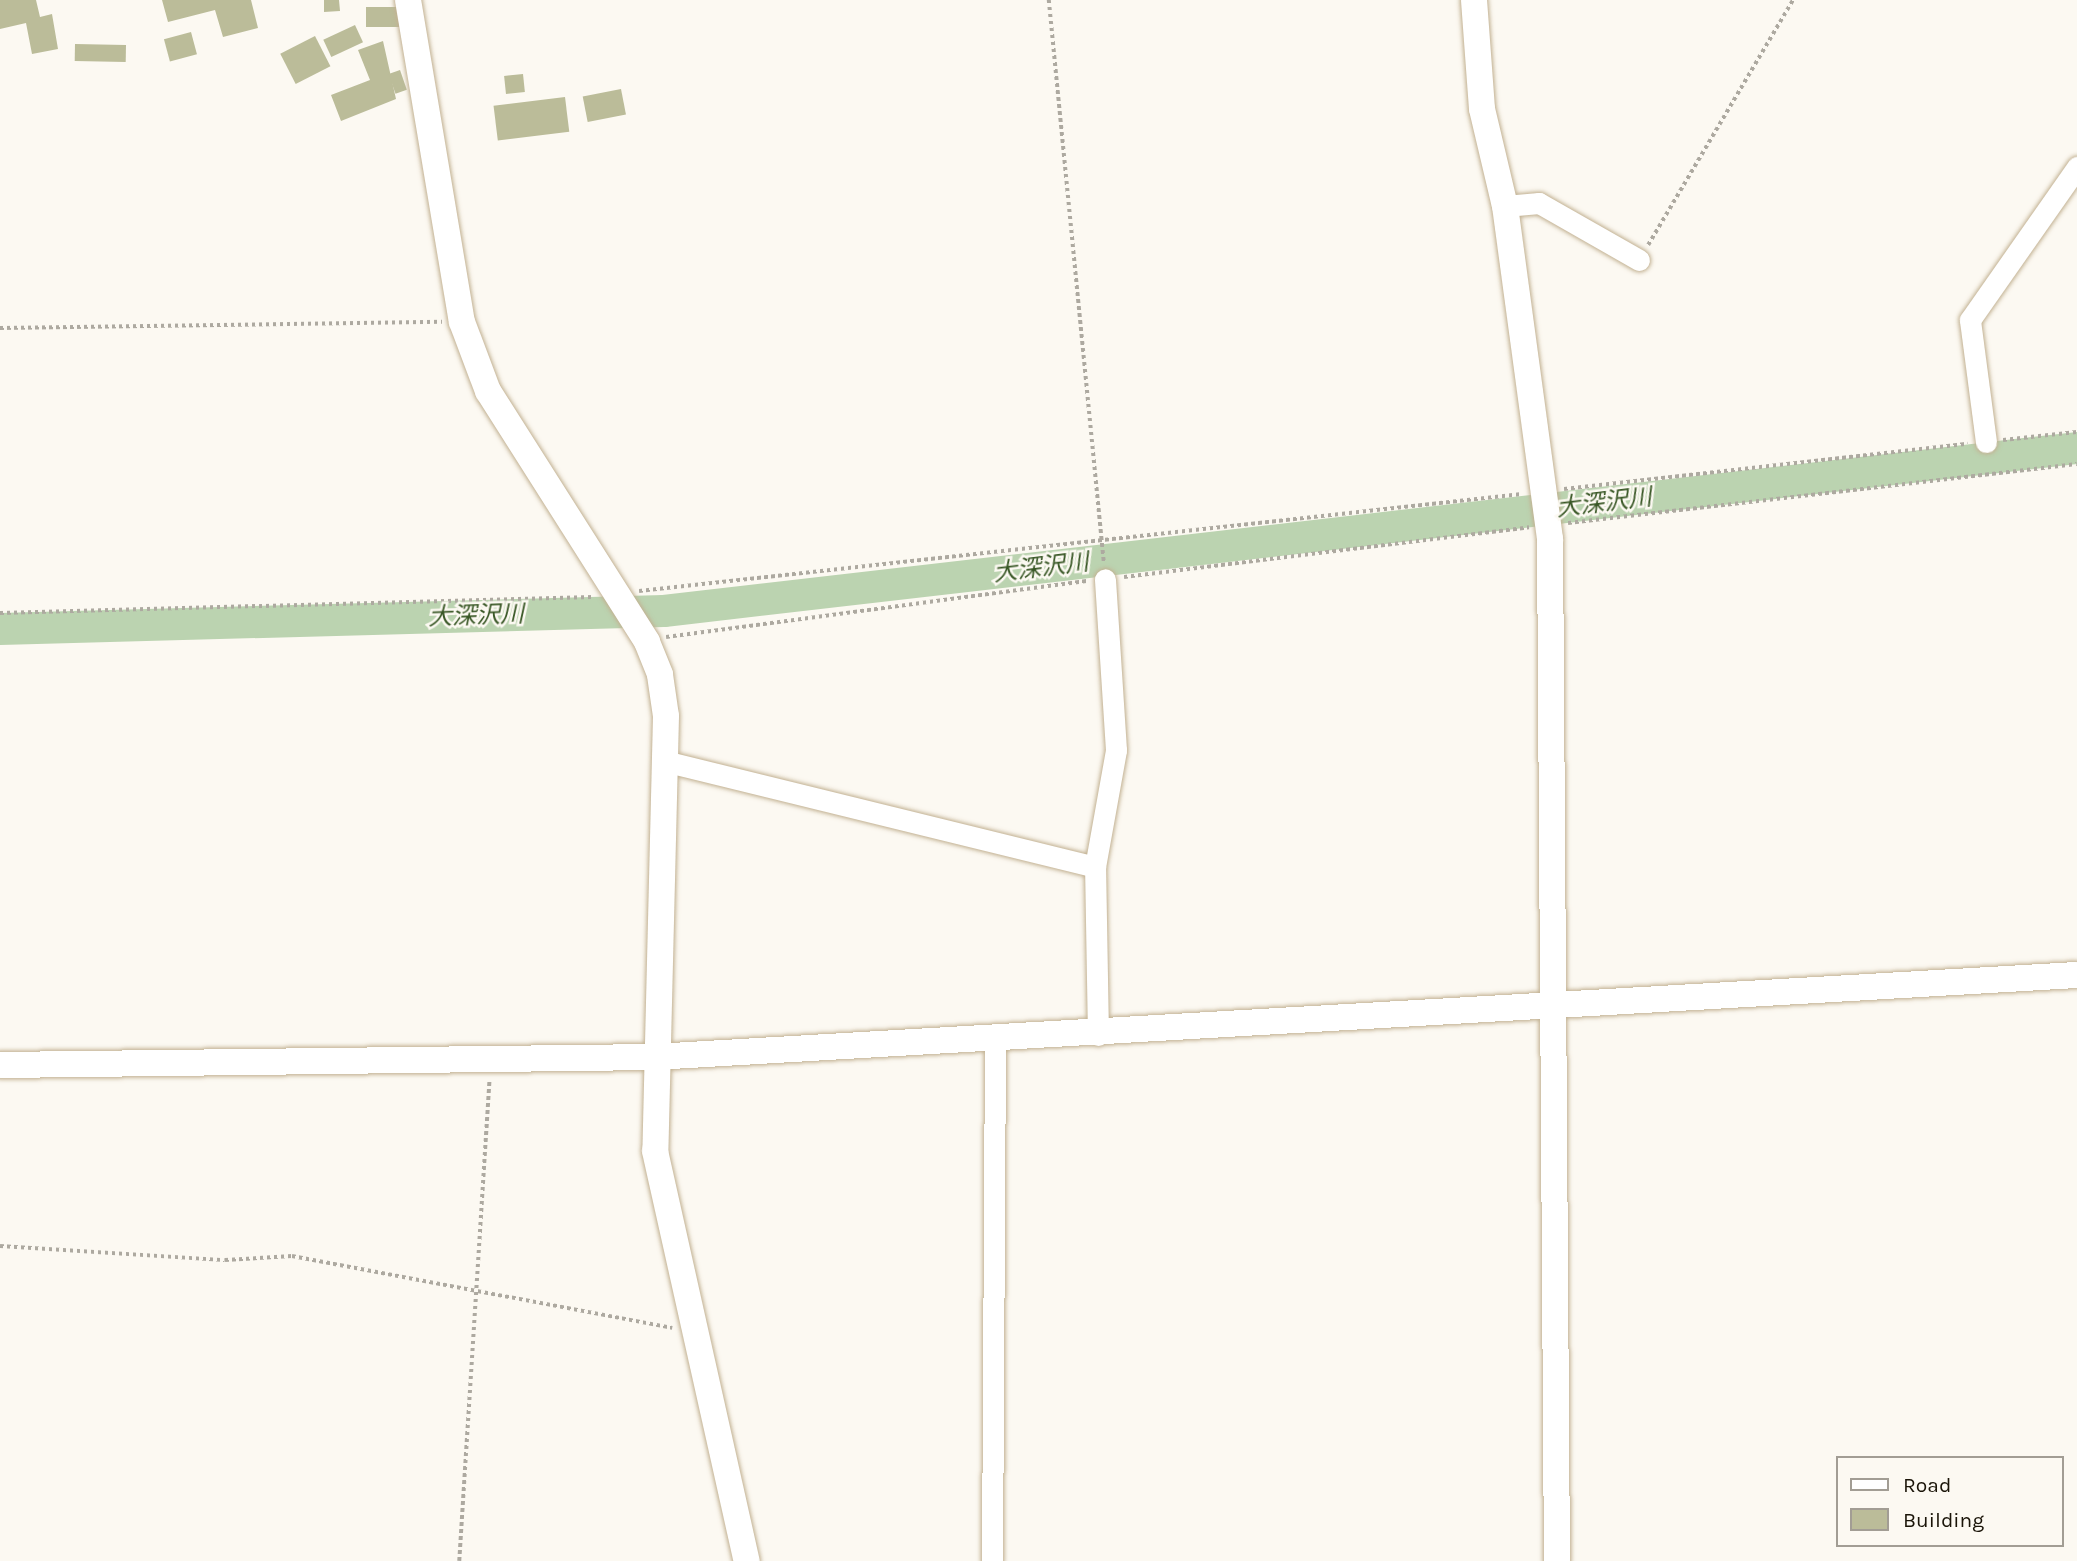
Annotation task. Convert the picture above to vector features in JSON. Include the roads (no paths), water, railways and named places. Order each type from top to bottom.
[{"type":"street","points":[[408,0],[462,322],[488,391],[616,594],[660,675],[664,761],[654,1057],[655,1152],[747,1561]]},
{"type":"street","points":[[1474,0],[1482,108],[1505,206],[1547,491],[1549,525],[1557,1561]]},
{"type":"street","points":[[1986,442],[1970,320],[2077,167]]},
{"type":"street","points":[[1505,206],[1539,203],[1639,260]]},
{"type":"street","points":[[1098,1035],[1096,867],[1116,750],[1105,579]]},
{"type":"street","points":[[664,761],[1096,867]]},
{"type":"street","points":[[0,1065],[654,1057],[996,1041],[2077,975]]},
{"type":"street","points":[[992,1561],[996,1041]]},
{"type":"waterway","name":"大深沢川","points":[[0,629],[664,611],[2077,448]]}]
